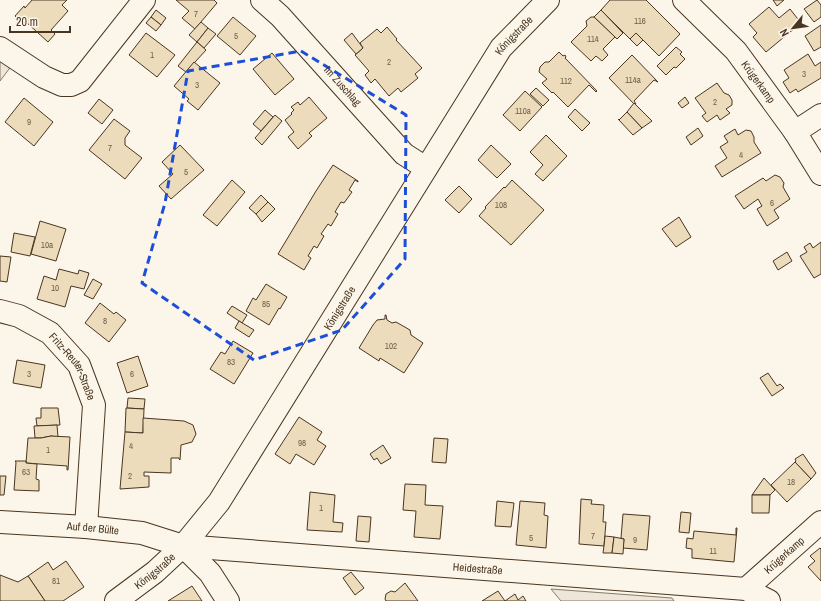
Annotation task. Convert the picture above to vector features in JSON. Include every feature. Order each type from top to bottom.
[{"type":"street","points":[[0,48],[44,77],[62,85],[72,85],[80,81],[144,0]]},
{"type":"street","name":"Im Zuschlag","points":[[262,0],[280,16],[404,154],[426,168]]},
{"type":"street","name":"Königstraße","points":[[116,601],[155,572],[183,546],[218,502],[501,48],[548,0]]},
{"type":"street","name":"Krügerkamp","points":[[684,0],[736,51],[795,132],[821,174]]},
{"type":"street","points":[[795,132],[821,115]]},
{"type":"street","name":"Fritz-Reuter-Straße","points":[[0,311],[19,316],[50,333],[78,365],[94,406],[86,527]]},
{"type":"street","name":"Auf der Bülte","points":[[0,522],[86,527],[142,534],[183,546]]},
{"type":"street","name":"Krügerkamp","points":[[746,589],[821,522]]},
{"type":"street","points":[[183,546],[210,573],[228,601]]},
{"type":"street","name":"Heidestraße","points":[[183,546],[746,589],[769,601]]},
{"type":"highlighted area","points":[[301,51],[406,115],[405,259],[342,330],[254,360],[142,283],[165,203],[188,71]]},
{"type":"shaded area","points":[[0,57],[12,65],[0,81]]},
{"type":"shaded area","points":[[551,589],[672,598],[674,601],[561,601]]},
{"type":"building","points":[[32,0],[67,0],[62,5],[68,11],[51,30],[55,34],[48,42],[26,22],[24,24],[15,16]]},
{"type":"building","points":[[176,0],[214,0],[217,3],[195,29],[182,18],[189,11]]},
{"type":"building","points":[[610,0],[646,0],[680,34],[659,56],[636,33],[630,39],[601,10]]},
{"type":"building","points":[[773,0],[784,0],[777,6]]},
{"type":"building","points":[[817,0],[821,5],[821,17],[814,22],[804,9]]},
{"type":"building","points":[[769,7],[779,18],[790,9],[801,23],[766,52],[753,37],[757,33],[749,24]]},
{"type":"building","points":[[156,10],[166,18],[161,25],[151,17]]},
{"type":"building","points":[[601,10],[623,33],[617,39],[594,17]]},
{"type":"building","points":[[151,17],[161,25],[156,31],[146,23]]},
{"type":"building","points":[[233,17],[256,36],[240,55],[217,36]]},
{"type":"building","points":[[591,17],[594,17],[615,37],[603,49],[608,55],[602,61],[596,56],[591,61],[571,42],[587,26],[586,21]]},
{"type":"building","points":[[201,22],[208,28],[197,42],[189,35]]},
{"type":"building","points":[[821,25],[821,47],[814,51],[805,36]]},
{"type":"building","points":[[387,27],[397,39],[396,40],[422,68],[415,74],[418,78],[401,92],[398,88],[389,96],[375,79],[371,83],[365,75],[369,71],[355,55],[363,48],[360,43],[377,29],[381,33]]},
{"type":"building","points":[[208,28],[216,34],[204,48],[197,42]]},
{"type":"building","points":[[146,33],[175,55],[157,77],[129,55]]},
{"type":"building","points":[[352,33],[363,48],[356,54],[344,40]]},
{"type":"building","points":[[636,33],[643,40],[637,46],[630,39]]},
{"type":"building","points":[[197,42],[206,50],[186,72],[178,66]]},
{"type":"building","points":[[676,47],[682,52],[680,54],[685,59],[666,75],[657,66]]},
{"type":"building","points":[[559,52],[563,56],[565,55],[565,58],[597,91],[596,92],[589,85],[568,107],[542,83],[547,79],[539,72],[540,67],[545,62],[549,62]]},
{"type":"building","points":[[272,53],[294,79],[275,95],[253,69]]},
{"type":"building","points":[[808,54],[815,66],[821,62],[821,78],[798,92],[796,89],[790,93],[783,82],[789,78],[784,70]]},
{"type":"building","points":[[632,55],[658,82],[654,80],[634,101],[636,104],[635,105],[609,78]]},
{"type":"building","points":[[194,62],[220,83],[198,110],[187,101],[189,99],[174,86]]},
{"type":"building","points":[[717,83],[724,93],[729,95],[732,100],[732,105],[726,109],[730,113],[720,120],[717,115],[707,122],[702,116],[706,113],[695,98]]},
{"type":"building","points":[[536,88],[549,100],[543,106],[530,94]]},
{"type":"building","points":[[525,91],[542,107],[520,131],[503,115]]},
{"type":"building","points":[[309,97],[327,118],[309,133],[312,136],[298,149],[288,137],[294,132],[285,120],[294,110],[291,107],[298,102],[300,105]]},
{"type":"building","points":[[685,97],[689,103],[682,108],[678,103]]},
{"type":"building","points":[[24,98],[53,122],[34,146],[5,122]]},
{"type":"building","points":[[99,99],[113,110],[102,124],[88,113]]},
{"type":"building","points":[[634,103],[652,121],[642,128],[627,112]]},
{"type":"building","points":[[575,109],[590,123],[582,131],[568,117]]},
{"type":"building","points":[[265,110],[273,117],[261,131],[253,124]]},
{"type":"building","points":[[627,112],[642,128],[633,135],[618,119],[619,120]]},
{"type":"building","points":[[275,115],[282,121],[262,145],[255,138]]},
{"type":"building","points":[[114,119],[130,131],[125,138],[125,145],[142,158],[125,179],[89,150]]},
{"type":"building","points":[[698,128],[703,136],[691,145],[686,137]]},
{"type":"building","points":[[735,129],[738,135],[746,130],[751,131],[754,137],[754,142],[761,153],[722,177],[715,166],[727,158],[720,147],[728,142],[724,136]]},
{"type":"building","points":[[546,135],[567,156],[543,181],[535,174],[543,165],[530,152]]},
{"type":"building","points":[[180,145],[204,170],[171,199],[159,186],[173,174],[162,162]]},
{"type":"building","points":[[491,145],[511,164],[497,178],[478,160]]},
{"type":"building","points":[[333,165],[358,182],[355,180],[349,190],[352,192],[344,203],[341,202],[335,212],[338,214],[331,226],[328,224],[321,234],[324,236],[317,248],[314,246],[308,256],[311,258],[304,270],[278,254]]},
{"type":"building","points":[[775,175],[780,177],[784,183],[783,187],[790,199],[774,210],[779,218],[767,226],[757,209],[762,206],[758,199],[744,209],[735,196],[763,178],[766,181]]},
{"type":"building","points":[[232,180],[245,192],[217,226],[203,215]]},
{"type":"building","points":[[512,180],[544,210],[511,245],[479,216],[486,208],[485,207]]},
{"type":"building","points":[[459,186],[472,199],[459,213],[445,200]]},
{"type":"building","points":[[261,195],[268,202],[256,214],[249,208]]},
{"type":"building","points":[[268,202],[275,209],[262,222],[256,214]]},
{"type":"building","points":[[679,217],[691,237],[676,247],[662,229]]},
{"type":"building","points":[[40,221],[66,229],[56,261],[31,254]]},
{"type":"building","points":[[14,233],[35,237],[30,256],[11,252]]},
{"type":"building","points":[[821,242],[821,274],[814,278],[800,256],[807,252],[804,247],[810,243],[813,248]]},
{"type":"building","points":[[787,252],[792,261],[778,270],[773,261]]},
{"type":"building","points":[[0,256],[11,257],[7,282],[0,281]]},
{"type":"building","points":[[59,269],[78,274],[79,270],[89,273],[84,289],[71,286],[65,307],[37,299],[44,276],[56,280]]},
{"type":"building","points":[[93,279],[102,284],[93,299],[84,295]]},
{"type":"building","points":[[266,284],[287,297],[269,325],[246,311],[253,298],[256,300]]},
{"type":"building","points":[[100,303],[114,314],[116,312],[126,320],[109,342],[85,323]]},
{"type":"building","points":[[232,306],[247,315],[242,323],[227,313]]},
{"type":"building","points":[[385,315],[387,320],[392,323],[396,322],[410,330],[411,335],[423,343],[404,373],[380,358],[379,361],[359,348],[373,325],[377,320],[385,319]]},
{"type":"building","points":[[239,321],[254,330],[249,337],[235,328]]},
{"type":"building","points":[[233,341],[253,353],[234,384],[210,369],[221,352],[225,354]]},
{"type":"building","points":[[138,356],[148,386],[127,393],[117,363]]},
{"type":"building","points":[[17,360],[45,365],[41,388],[13,383]]},
{"type":"building","points":[[768,373],[777,386],[780,384],[784,388],[772,396],[760,378]]},
{"type":"building","points":[[128,398],[145,399],[144,409],[127,408]]},
{"type":"building","points":[[41,408],[58,408],[60,425],[37,426],[36,418],[41,418]]},
{"type":"building","points":[[126,408],[144,409],[143,433],[125,432]]},
{"type":"building","points":[[299,417],[322,432],[317,440],[326,446],[314,465],[296,454],[290,464],[275,454]]},
{"type":"building","points":[[143,418],[184,421],[193,425],[196,434],[192,442],[181,445],[180,460],[179,458],[171,458],[171,473],[144,472],[144,476],[149,476],[149,487],[120,489],[125,432],[143,433]]},
{"type":"building","points":[[57,425],[58,437],[51,436],[35,438],[34,426]]},
{"type":"building","points":[[51,436],[70,437],[68,470],[67,466],[26,463],[28,438]]},
{"type":"building","points":[[434,438],[448,439],[446,463],[432,462]]},
{"type":"building","points":[[383,445],[391,458],[381,464],[377,458],[374,460],[370,454]]},
{"type":"building","points":[[803,454],[816,473],[811,479],[795,462],[795,459]]},
{"type":"building","points":[[15,461],[26,461],[26,463],[37,464],[36,479],[39,480],[39,491],[14,490]]},
{"type":"building","points":[[795,462],[811,479],[787,502],[771,485]]},
{"type":"building","points":[[0,476],[6,476],[4,495],[0,495]]},
{"type":"building","points":[[764,478],[775,490],[770,495],[752,495]]},
{"type":"building","points":[[405,484],[426,485],[425,505],[443,506],[440,539],[414,537],[416,511],[403,510]]},
{"type":"building","points":[[310,492],[335,495],[333,522],[343,523],[342,532],[307,530]]},
{"type":"building","points":[[752,495],[770,495],[769,513],[752,513]]},
{"type":"building","points":[[581,499],[592,500],[591,504],[604,505],[603,522],[606,522],[604,546],[579,544]]},
{"type":"building","points":[[497,501],[514,503],[511,527],[495,526]]},
{"type":"building","points":[[520,501],[545,503],[544,515],[548,516],[546,548],[516,545]]},
{"type":"building","points":[[681,512],[691,513],[689,533],[679,532]]},
{"type":"building","points":[[623,514],[650,516],[647,550],[623,548],[624,539],[621,538]]},
{"type":"building","points":[[358,516],[371,517],[369,542],[356,541]]},
{"type":"building","points":[[737,528],[734,562],[692,558],[692,549],[686,548],[687,538],[693,539],[694,531],[736,535]]},
{"type":"building","points":[[605,536],[614,537],[612,553],[603,553]]},
{"type":"building","points":[[614,537],[624,539],[623,554],[612,553]]},
{"type":"building","points":[[820,548],[821,581],[808,567],[815,561],[810,556]]},
{"type":"building","points":[[66,561],[84,587],[63,601],[45,601],[28,576],[48,562],[53,570]]},
{"type":"building","points":[[351,572],[364,588],[355,595],[343,578]]},
{"type":"building","points":[[0,575],[18,582],[28,576],[45,601],[0,601]]},
{"type":"building","points":[[405,583],[418,601],[386,601],[386,594],[391,591],[395,592]]},
{"type":"building","points":[[192,586],[202,601],[168,601]]},
{"type":"building","points":[[498,591],[505,601],[482,601]]},
{"type":"building","points":[[515,594],[518,600],[523,596],[526,601],[505,601]]}]
